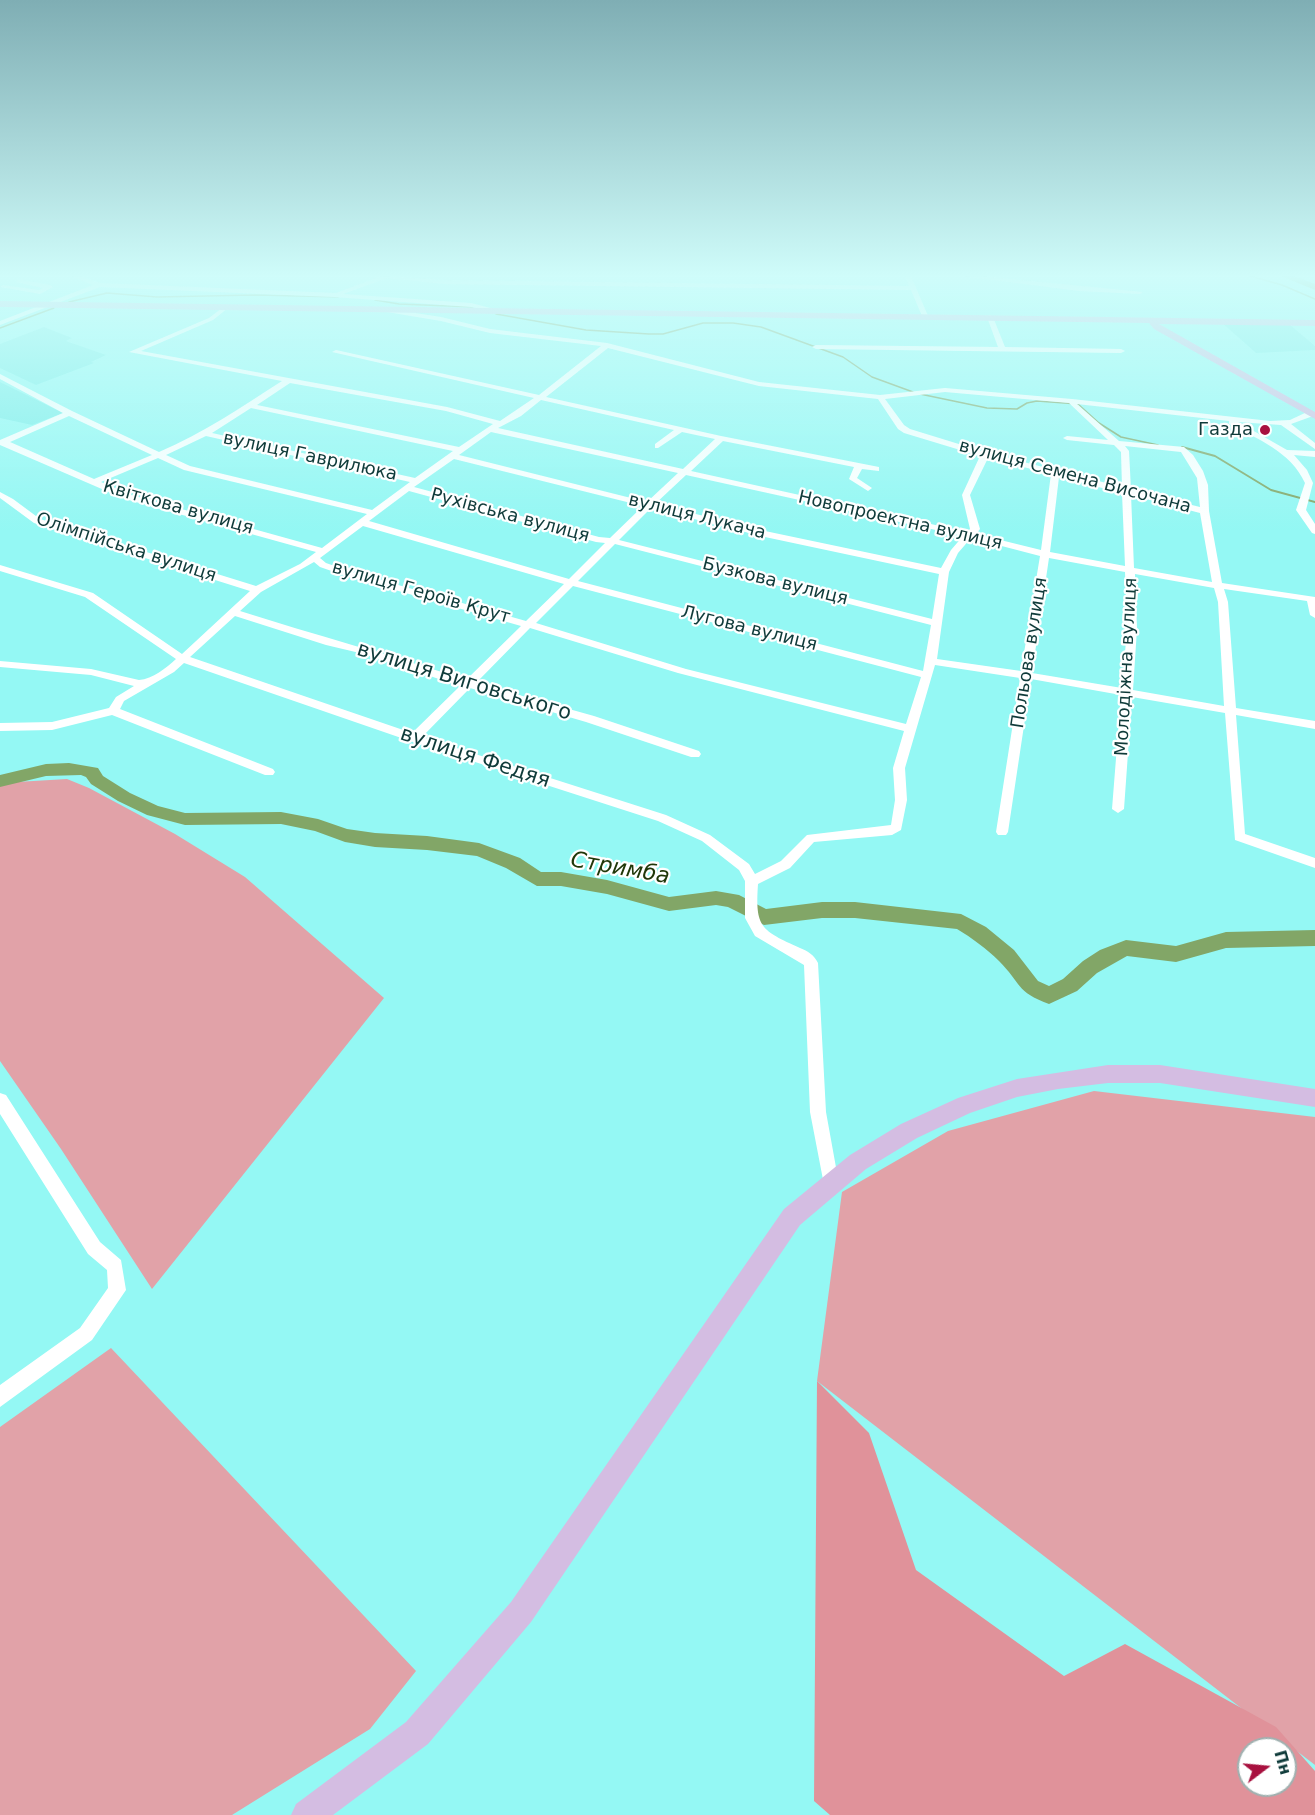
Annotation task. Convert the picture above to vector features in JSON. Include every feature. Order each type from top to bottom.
[{"type":"main road","points":[[1218,361],[1313,415]]},
{"type":"main road","points":[[307,1815],[417,1733],[521,1612],[792,1216],[858,1162],[909,1131],[965,1105],[1017,1088],[1058,1080],[1108,1074],[1160,1074],[1315,1098]]},
{"type":"street","name":"Новопроектна вулиця","points":[[181,361],[447,409],[495,426],[684,473],[969,535],[1045,554],[1218,586],[1312,599],[1315,615]]},
{"type":"street","points":[[377,361],[721,438],[876,469]]},
{"type":"street","points":[[113,711],[120,699],[170,670],[257,590],[303,566],[456,453],[495,426],[518,414],[587,361]]},
{"type":"street","points":[[668,361],[759,384],[880,397],[945,390],[1228,420],[1284,423],[1313,415]]},
{"type":"street","points":[[0,376],[69,413],[200,472],[373,513]]},
{"type":"street","points":[[91,483],[158,453],[172,450],[289,380]]},
{"type":"street","name":"вулиця Семена Височана","points":[[880,397],[901,427],[907,431],[985,455],[1204,511],[1223,602],[1239,837],[1315,863]]},
{"type":"street","points":[[1073,403],[1117,443]]},
{"type":"street","name":"вулиця Лукача","points":[[249,405],[456,453],[650,506],[776,537],[944,572]]},
{"type":"street","points":[[2,443],[69,413]]},
{"type":"street","points":[[1228,420],[1284,452],[1301,467],[1309,483],[1301,510],[1315,531]]},
{"type":"street","points":[[1284,423],[1315,447]]},
{"type":"street","points":[[658,446],[680,429]]},
{"type":"street","name":"вулиця Гаврилюка","points":[[203,433],[417,481]]},
{"type":"street","points":[[1284,452],[1299,434]]},
{"type":"street","points":[[414,738],[613,541],[721,438]]},
{"type":"street","points":[[1067,438],[1184,450],[1200,470],[1205,484],[1204,511]]},
{"type":"street","name":"Квіткова вулиця","points":[[2,443],[128,497],[319,554]]},
{"type":"street","name":"Молодіжна вулиця","points":[[1117,443],[1125,451],[1132,571],[1132,628],[1119,809]]},
{"type":"street","points":[[1284,452],[1315,454]]},
{"type":"street","points":[[831,1184],[819,1112],[811,963],[806,956],[761,935],[755,929],[750,909],[752,881],[778,870],[794,857],[811,838],[892,830],[897,827],[901,800],[899,768],[931,661],[944,572],[954,552],[975,528],[966,495],[985,455]]},
{"type":"street","points":[[860,465],[853,479],[868,488]]},
{"type":"street","name":"Польова вулиця","points":[[1002,832],[1045,554],[1055,473]]},
{"type":"street","name":"Рухівська вулиця","points":[[408,488],[599,540],[613,541]]},
{"type":"street","name":"Олімпійська вулиця","points":[[0,495],[11,500],[29,517],[37,521],[257,590]]},
{"type":"street","name":"Лугова вулиця","points":[[361,522],[572,583],[927,675]]},
{"type":"street","name":"Бузкова вулиця","points":[[613,541],[937,622]]},
{"type":"street","name":"вулиця Героїв Крут","points":[[319,554],[323,565],[349,574],[716,681],[910,729]]},
{"type":"street","name":"вулиця Федяя","points":[[0,568],[63,585],[88,595],[181,658],[414,738],[662,818],[706,838],[744,867],[752,881]]},
{"type":"street","points":[[0,581],[14,573]]},
{"type":"street","name":"вулиця Виговського","points":[[232,612],[590,719],[695,754]]},
{"type":"street","points":[[931,661],[1026,675],[1315,725]]},
{"type":"street","points":[[0,664],[68,669],[109,675],[133,685],[150,683]]},
{"type":"street","points":[[0,726],[52,726],[113,711],[268,772]]},
{"type":"street","points":[[0,1100],[94,1248],[115,1266],[117,1290],[87,1334],[0,1397]]},
{"type":"shaded area","points":[[0,361],[94,361],[91,362],[94,363],[36,385],[0,368]]},
{"type":"shaded area","points":[[0,382],[63,413],[32,425],[0,418]]},
{"type":"shaded area","points":[[67,779],[89,788],[175,834],[245,877],[384,998],[152,1289],[61,1149],[0,1061],[0,783]]},
{"type":"shaded area","points":[[1094,1091],[1315,1117],[1315,1765],[1297,1751],[1297,1737],[1279,1737],[817,1381],[842,1192],[948,1131]]},
{"type":"shaded area","points":[[111,1348],[416,1671],[370,1729],[232,1815],[0,1815],[0,1427]]},
{"type":"shaded area","points":[[817,1381],[869,1433],[916,1570],[1064,1676],[1125,1644],[1276,1727],[1285,1737],[1237,1737],[1237,1797],[1297,1797],[1297,1751],[1315,1771],[1315,1815],[830,1815],[814,1801]]},
{"type":"waterway","points":[[848,361],[872,377],[913,392]]},
{"type":"waterway","points":[[920,394],[987,408],[1017,409],[1027,403],[1037,401],[1078,404],[1099,423],[1121,437],[1158,445]]},
{"type":"waterway","points":[[1182,447],[1215,456],[1271,490],[1315,502]]},
{"type":"waterway","name":"Стримба","points":[[0,781],[46,770],[81,769],[92,772],[97,780],[153,811],[185,819],[281,818],[318,825],[345,835],[375,840],[427,843],[479,850],[513,863],[537,879],[561,879],[607,887],[669,904],[716,898],[732,900],[764,917],[822,910],[855,910],[961,922],[979,932],[1007,956],[1031,987],[1049,995],[1070,985],[1090,967],[1107,956],[1126,948],[1176,954],[1226,940],[1315,938]]},
{"type":"place","name":"Газда","points":[[1265,430]]}]
